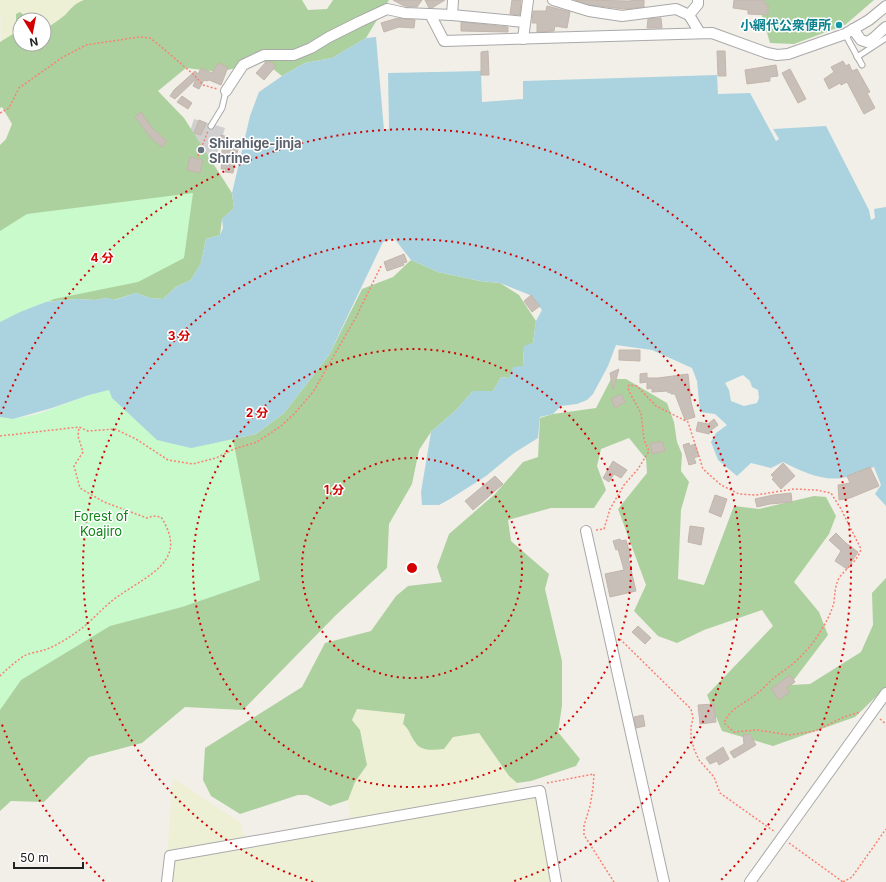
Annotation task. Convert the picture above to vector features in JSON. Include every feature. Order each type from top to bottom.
[{"type":"street","points":[[452,15],[453,0]]},
{"type":"street","points":[[523,39],[528,0]]},
{"type":"street","points":[[552,0],[589,11],[622,16],[676,9],[689,15],[700,33]]},
{"type":"street","points":[[689,15],[698,4],[698,0]]},
{"type":"street","points":[[430,14],[444,41],[712,33],[767,53],[777,55],[798,51],[849,32],[869,20],[886,6]]},
{"type":"street","points":[[226,91],[243,65],[264,55],[294,55],[311,48],[347,28],[387,10],[405,13],[452,15],[525,22]]},
{"type":"street","points":[[849,32],[867,42],[873,39],[886,27]]},
{"type":"street","points":[[586,531],[664,882]]},
{"type":"street","points":[[750,882],[886,693]]},
{"type":"street","points":[[167,882],[170,856],[540,791],[556,882]]},
{"type":"lane","points":[[849,32],[857,57],[862,65]]},
{"type":"lane","points":[[857,57],[886,38]]},
{"type":"lane","points":[[211,126],[222,108],[226,91]]},
{"type":"path","points":[[0,113],[9,108],[19,88],[63,57],[86,45],[139,37],[150,38],[159,44],[193,74],[203,85],[226,91]]},
{"type":"path","points":[[198,156],[211,126]]},
{"type":"path","points":[[0,436],[79,427],[88,431],[115,429],[136,439],[168,460],[193,464],[216,458],[234,449],[257,442],[281,426],[294,414],[313,392],[356,317],[381,266]]},
{"type":"path","points":[[586,531],[604,529],[610,509],[624,485],[638,469],[649,451],[644,440],[641,413],[631,395],[628,388],[629,385],[637,386],[656,406],[688,422],[703,469],[721,485],[739,494],[756,495],[794,490],[816,490],[831,493],[841,509],[861,549],[859,556],[840,577],[834,594],[834,601],[814,642],[803,655],[789,667],[754,696],[735,708],[726,717],[724,723],[734,732],[757,730],[790,735],[815,731],[844,717],[865,711],[872,713]]},
{"type":"path","points":[[0,676],[25,655],[46,650],[75,634],[119,595],[148,578],[160,567],[169,554],[171,544],[168,527],[161,517],[153,516],[147,518],[104,502],[80,488],[74,466],[83,452],[78,436],[79,427]]},
{"type":"path","points":[[618,636],[691,709],[693,713],[691,737],[694,749],[699,760],[714,777],[720,793],[843,882],[852,877],[886,829]]},
{"type":"path","points":[[540,791],[542,784],[594,774],[590,806],[584,826],[584,835],[614,882]]},
{"type":"shaded area","name":"Shirahige-jinja Shrine","points":[[194,119],[225,128],[208,182],[177,172]]},
{"type":"green space","points":[[0,0],[84,0],[80,1],[68,11],[66,15],[52,25],[52,12],[12,12],[12,35],[1,42]]},
{"type":"green space","points":[[302,0],[308,10],[327,9],[333,0],[389,0],[366,38],[332,58],[305,63],[282,76],[264,62],[218,72],[186,68],[158,91],[184,118],[232,193],[234,208],[222,219],[220,235],[206,239],[201,263],[191,280],[176,287],[163,299],[150,298],[136,293],[114,300],[107,298],[95,300],[77,299],[0,306],[0,145],[6,139],[12,124],[2,107],[0,108],[0,42],[12,34],[12,52],[52,52],[52,24],[62,18],[72,7],[81,1]]},
{"type":"green space","points":[[763,0],[874,0],[845,25],[794,44],[770,43],[762,16]]},
{"type":"green space","points":[[193,193],[184,258],[138,282],[54,299],[0,323],[0,231],[27,214]]},
{"type":"green space","points":[[411,260],[438,272],[480,281],[500,283],[519,295],[536,321],[533,343],[524,347],[523,366],[509,378],[501,377],[493,391],[473,391],[455,411],[431,432],[419,450],[412,484],[389,524],[387,568],[336,615],[243,710],[185,707],[142,743],[89,757],[44,802],[11,801],[0,811],[0,443],[173,457],[191,448],[256,434],[284,413],[329,355],[362,289],[393,277]]},
{"type":"green space","points":[[611,379],[626,379],[667,403],[674,422],[677,442],[682,454],[681,471],[689,482],[681,510],[678,579],[704,585],[734,506],[759,509],[814,496],[826,497],[836,516],[829,534],[794,582],[819,612],[828,635],[790,685],[810,684],[861,652],[873,625],[872,593],[886,578],[886,687],[855,717],[773,746],[722,731],[707,695],[773,626],[762,610],[704,630],[677,643],[658,636],[634,611],[646,585],[618,509],[647,473],[646,459],[629,438],[601,449],[597,466],[606,490],[594,508],[551,508],[508,520],[511,541],[549,574],[545,589],[562,661],[562,706],[558,732],[580,759],[576,766],[531,781],[517,783],[509,776],[479,733],[453,737],[444,749],[424,749],[418,745],[403,724],[405,714],[357,709],[352,720],[360,730],[367,765],[355,782],[348,800],[330,806],[307,795],[298,795],[240,814],[211,796],[203,780],[205,748],[302,687],[325,643],[371,631],[396,596],[408,586],[442,582],[437,567],[449,534],[495,494],[523,462],[538,457],[540,418],[553,414],[596,408]]},
{"type":"green space","name":"Forest of Koajiro","points":[[109,390],[112,398],[130,414],[191,448],[233,439],[260,580],[182,607],[110,626],[21,680],[0,710],[0,417],[13,419],[38,414],[89,395]]},
{"type":"green space","points":[[357,709],[405,714],[403,724],[409,730],[415,744],[444,749],[453,737],[479,733],[509,776],[517,783],[518,793],[350,821],[348,800],[355,782],[367,765],[360,730],[352,720]]},
{"type":"green space","points":[[173,778],[241,823],[245,841],[167,854]]},
{"type":"green space","points":[[537,797],[552,882],[171,882],[174,861]]},
{"type":"water","points":[[376,37],[384,130],[389,129],[388,73],[481,71],[482,102],[523,99],[523,81],[717,75],[718,94],[750,93],[776,141],[779,139],[773,129],[826,126],[869,210],[871,220],[875,218],[874,209],[886,207],[886,506],[875,494],[881,485],[874,467],[846,477],[834,479],[819,477],[783,462],[771,468],[751,463],[737,476],[718,460],[711,442],[716,433],[727,425],[715,414],[700,412],[697,381],[692,368],[652,350],[616,345],[608,366],[593,394],[587,400],[577,404],[561,406],[553,414],[540,417],[538,438],[514,453],[486,476],[450,499],[439,505],[422,505],[421,492],[431,432],[455,411],[473,391],[493,391],[501,377],[509,378],[513,367],[523,366],[524,346],[533,343],[536,321],[542,310],[530,295],[500,283],[480,281],[438,272],[411,260],[394,238],[383,242],[329,355],[284,413],[256,434],[191,448],[157,440],[112,398],[109,390],[13,419],[0,417],[0,322],[46,302],[77,299],[95,300],[107,298],[115,300],[136,293],[150,298],[163,299],[176,287],[191,280],[201,263],[206,239],[220,235],[223,228],[222,219],[234,208],[232,193],[250,116],[259,92],[282,76],[305,63],[332,58],[366,38]],"holes":[[[743,375],[750,381],[752,387],[758,390],[759,398],[757,403],[744,406],[731,401],[729,390],[725,383]]]},
{"type":"building","points":[[393,0],[422,0],[417,7],[404,6]]},
{"type":"building","points":[[425,0],[445,0],[432,8],[429,8]]},
{"type":"building","points":[[512,0],[521,0],[520,15],[510,14]]},
{"type":"building","points":[[575,0],[644,0],[644,7],[626,9],[615,8],[590,5]]},
{"type":"building","points":[[734,0],[764,0],[765,4],[768,4],[768,15],[748,14],[748,10],[733,8]]},
{"type":"building","points":[[547,6],[570,12],[567,28],[555,26],[554,31],[537,32],[537,23],[532,23],[533,11],[546,11]]},
{"type":"building","points":[[398,18],[415,20],[414,28],[399,27],[384,32],[381,23]]},
{"type":"building","points":[[661,18],[662,28],[647,28],[648,19]]},
{"type":"building","points":[[461,22],[508,27],[508,32],[461,31]]},
{"type":"building","points":[[488,51],[489,75],[481,75],[481,52]]},
{"type":"building","points":[[717,51],[725,51],[726,76],[718,76]]},
{"type":"building","points":[[843,61],[846,66],[849,64],[852,71],[857,69],[870,92],[867,93],[875,108],[864,114],[847,82],[841,85],[840,83],[829,89],[824,79],[834,72],[831,67]]},
{"type":"building","points":[[266,62],[271,62],[276,66],[264,80],[256,73]]},
{"type":"building","points":[[218,63],[228,67],[221,85],[209,80],[204,80],[199,89],[193,86],[196,79],[175,99],[170,96],[174,90],[195,71],[198,74],[201,68],[212,73]]},
{"type":"building","points":[[776,65],[778,76],[770,77],[770,81],[747,84],[745,70]]},
{"type":"building","points":[[790,69],[806,99],[798,103],[782,73]]},
{"type":"building","points":[[182,96],[192,103],[188,109],[177,102]]},
{"type":"building","points":[[141,112],[153,129],[167,141],[162,147],[151,138],[135,117]]},
{"type":"building","points":[[199,120],[206,123],[201,135],[194,133]]},
{"type":"building","points":[[221,135],[228,137],[226,144],[238,149],[233,173],[225,172],[226,169],[221,169],[222,162],[220,161],[223,146],[218,144]]},
{"type":"building","points":[[190,157],[203,160],[200,173],[187,170]]},
{"type":"building","points":[[404,254],[407,262],[403,263],[404,265],[387,271],[384,262]]},
{"type":"building","points":[[531,295],[540,306],[532,312],[524,301]]},
{"type":"building","points":[[619,350],[640,350],[640,361],[619,360]]},
{"type":"building","points":[[619,369],[613,390],[610,373]]},
{"type":"building","points":[[647,373],[647,378],[688,374],[691,402],[695,417],[685,420],[675,394],[671,394],[670,392],[668,393],[668,391],[652,392],[652,388],[647,389],[647,382],[640,383],[640,374]]},
{"type":"building","points":[[621,394],[625,402],[615,408],[611,399]]},
{"type":"building","points":[[714,419],[718,425],[710,431],[709,434],[696,431],[698,422],[708,424]]},
{"type":"building","points":[[663,442],[665,451],[652,454],[650,443]]},
{"type":"building","points":[[689,443],[690,446],[695,444],[699,456],[694,458],[696,463],[689,465],[683,445]]},
{"type":"building","points":[[613,461],[627,470],[621,478],[614,474],[609,482],[603,478]]},
{"type":"building","points":[[783,463],[795,476],[781,489],[772,479],[774,478],[771,475]]},
{"type":"building","points":[[870,467],[879,486],[850,498],[839,500],[838,485],[850,483],[847,476]]},
{"type":"building","points":[[495,476],[503,484],[473,510],[465,501]]},
{"type":"building","points":[[791,493],[792,502],[757,507],[755,499]]},
{"type":"building","points":[[715,495],[727,499],[721,517],[709,512]]},
{"type":"building","points":[[690,526],[704,528],[701,545],[688,542]]},
{"type":"building","points":[[836,533],[858,552],[847,569],[835,561],[841,551],[829,540]]},
{"type":"building","points":[[620,539],[621,541],[626,540],[631,558],[628,558],[636,591],[610,597],[605,574],[624,570],[618,549],[616,550],[613,541]]},
{"type":"building","points":[[638,626],[651,638],[645,644],[632,632]]},
{"type":"building","points":[[790,675],[795,682],[786,688],[790,692],[779,700],[771,689]]},
{"type":"building","points":[[714,704],[716,722],[700,724],[698,705]]},
{"type":"building","points":[[643,715],[645,726],[636,728],[634,717]]},
{"type":"building","points":[[750,734],[756,745],[734,758],[730,752],[744,744],[743,735]]},
{"type":"building","points":[[723,747],[729,759],[719,765],[717,761],[710,764],[706,758]]},
{"type":"place","name":"小網代公衆便所","points":[[839,25]]},
{"type":"place","name":"Shirahige-jinja Shrine","points":[[201,150]]}]
